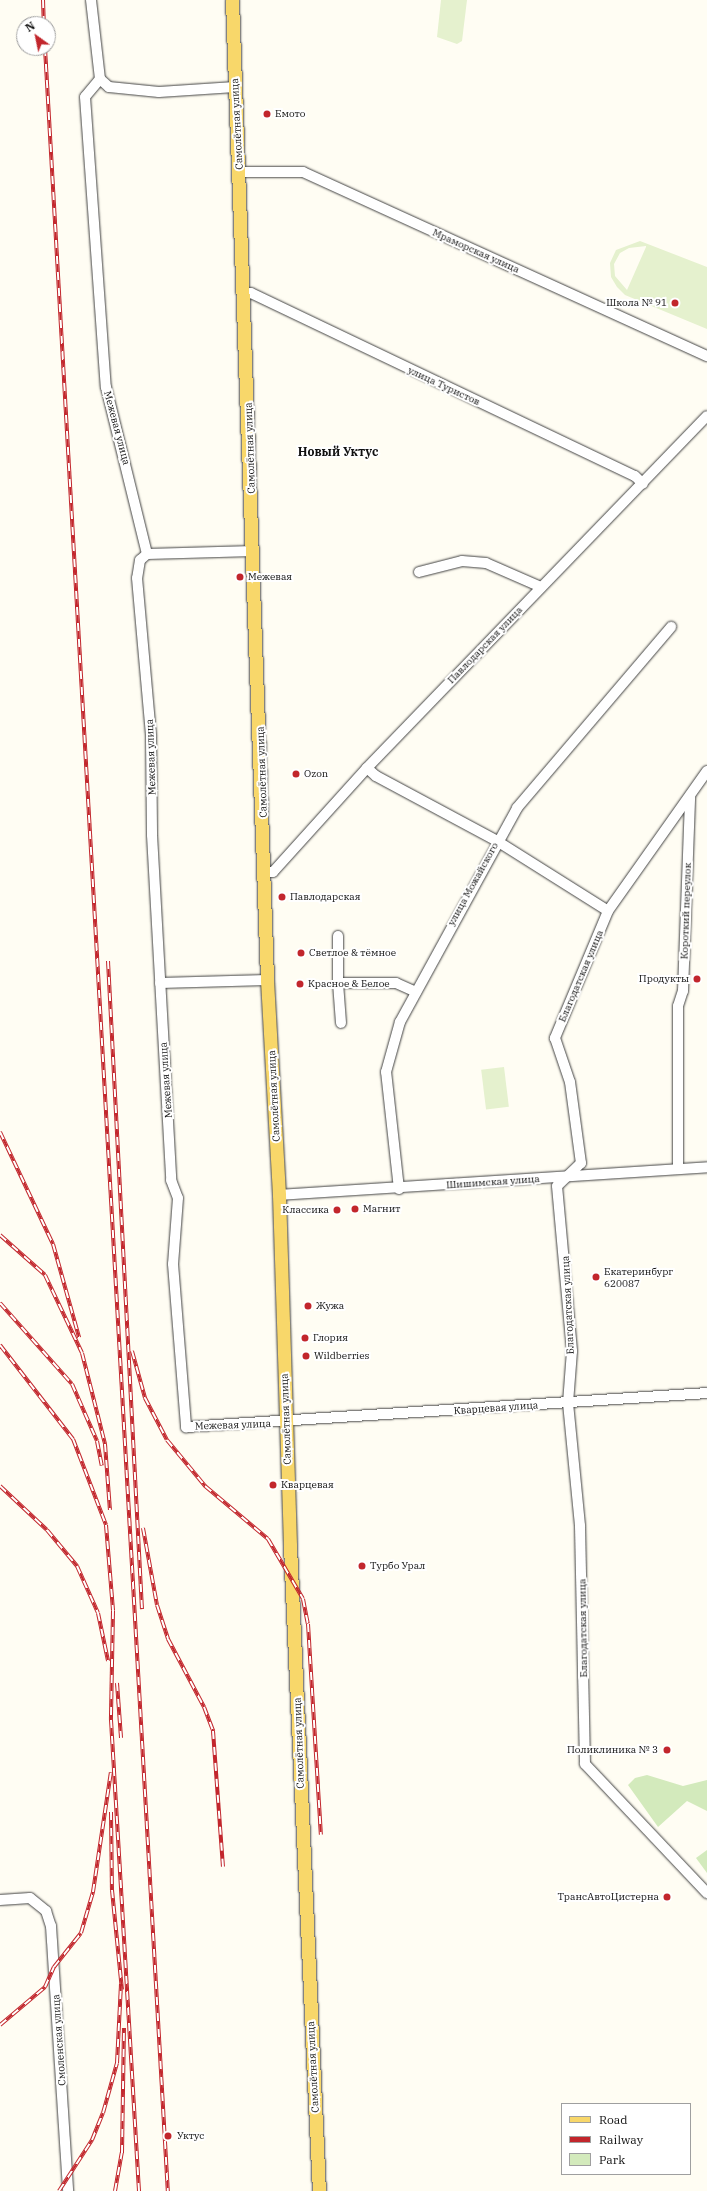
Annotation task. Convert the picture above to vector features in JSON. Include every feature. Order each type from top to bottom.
[{"type":"main road","name":"Самолётная улица","points":[[232,0],[254,551],[265,872],[267,980],[279,1195],[286,1423],[319,2191]]},
{"type":"street","points":[[90,0],[100,79],[108,87],[159,92],[235,87]]},
{"type":"street","name":"Межевая улица","points":[[100,79],[85,97],[106,387],[147,554],[140,560],[137,578],[151,736],[160,982],[172,1180],[178,1198],[173,1264],[186,1427],[286,1423]]},
{"type":"street","name":"Мраморская улица","points":[[239,172],[303,172],[707,356]]},
{"type":"street","name":"улица Туристов","points":[[244,294],[251,294],[635,476],[643,484]]},
{"type":"street","name":"Павлодарская улица","points":[[265,872],[273,872],[367,768],[643,484],[707,416]]},
{"type":"street","points":[[147,554],[254,551]]},
{"type":"street","points":[[419,572],[462,561],[486,563],[536,582],[541,588]]},
{"type":"street","name":"улица Можайского","points":[[399,1189],[386,1072],[400,1022],[497,841],[517,808],[671,627]]},
{"type":"street","points":[[367,768],[376,776],[497,841],[608,911]]},
{"type":"street","name":"Благодатская улица","points":[[707,771],[608,911],[555,1038],[570,1082],[581,1163],[557,1186],[572,1351],[568,1403],[580,1534],[585,1764],[707,1893]]},
{"type":"street","name":"Короткий переулок","points":[[678,1169],[678,1006],[684,991],[690,796]]},
{"type":"street","points":[[338,936],[338,983],[341,1023]]},
{"type":"street","points":[[160,982],[267,980]]},
{"type":"street","points":[[338,983],[396,983],[416,992]]},
{"type":"street","name":"Шишимская улица","points":[[279,1195],[399,1189],[707,1166]]},
{"type":"street","name":"Кварцевая улица","points":[[286,1423],[707,1393]]},
{"type":"street","name":"Смоленская улица","points":[[0,1900],[30,1898],[46,1911],[53,1939],[68,2191]]},
{"type":"green space","points":[[441,0],[467,0],[462,41],[457,44],[437,37]]},
{"type":"green space","name":"Школа № 91","points":[[640,241],[707,267],[707,329],[625,295],[617,287],[611,277],[610,263],[616,250]],"holes":[[[646,247],[627,290],[615,276],[614,264],[620,253],[629,248]]]},
{"type":"green space","points":[[504,1067],[509,1107],[486,1110],[481,1070]]},
{"type":"green space","points":[[647,1775],[683,1786],[707,1780],[707,1811],[687,1801],[658,1827],[628,1785],[635,1778]]},
{"type":"green space","points":[[707,1850],[707,1873],[696,1858]]},
{"type":"railway","points":[[43,0],[44,16]]},
{"type":"railway","points":[[45,56],[168,2191]]},
{"type":"railway","points":[[108,961],[142,1609]]},
{"type":"railway","points":[[0,1132],[53,1244],[79,1337]]},
{"type":"railway","points":[[0,1235],[45,1275],[82,1353],[105,1444],[110,1510]]},
{"type":"railway","points":[[0,1303],[72,1384],[97,1441],[102,1466]]},
{"type":"railway","points":[[0,1345],[73,1439],[106,1525],[113,1611],[111,1720],[139,2191]]},
{"type":"railway","points":[[132,1351],[145,1398],[167,1440],[205,1486],[268,1539],[303,1599],[308,1624],[321,1835]]},
{"type":"railway","points":[[0,1486],[47,1530],[77,1566],[98,1613],[108,1661]]},
{"type":"railway","points":[[143,1528],[157,1605],[168,1639],[204,1707],[213,1731],[223,1867]]},
{"type":"railway","points":[[117,1683],[121,1738]]},
{"type":"railway","points":[[0,2025],[45,1987],[54,1967],[81,1933],[93,1892],[111,1772]]},
{"type":"railway","points":[[111,1812],[112,1890],[122,1990]]},
{"type":"railway","points":[[59,2191],[92,2140],[103,2113],[117,2063],[121,1984]]},
{"type":"railway","points":[[115,2191],[122,2153],[124,2028]]},
{"type":"place","name":"Емото","points":[[267,114]]},
{"type":"place","name":"Школа № 91","points":[[675,303]]},
{"type":"place","name":"Межевая","points":[[240,577]]},
{"type":"place","name":"Ozon","points":[[296,774]]},
{"type":"place","name":"Павлодарская","points":[[282,897]]},
{"type":"place","name":"Светлое & тёмное","points":[[301,953]]},
{"type":"place","name":"Продукты","points":[[697,979]]},
{"type":"place","name":"Красное & Белое","points":[[300,984]]},
{"type":"place","name":"Магнит","points":[[355,1209]]},
{"type":"place","name":"Классика","points":[[337,1210]]},
{"type":"place","name":"Екатеринбург 620087","points":[[596,1277]]},
{"type":"place","name":"Жужа","points":[[308,1306]]},
{"type":"place","name":"Глория","points":[[305,1338]]},
{"type":"place","name":"Wildberries","points":[[306,1356]]},
{"type":"place","name":"Кварцевая","points":[[273,1485]]},
{"type":"place","name":"Турбо Урал","points":[[362,1566]]},
{"type":"place","name":"Поликлиника № 3","points":[[667,1750]]},
{"type":"place","name":"ТрансАвтоЦистерна","points":[[667,1897]]},
{"type":"place","name":"Уктус","points":[[168,2136]]},
{"type":"district","name":"Новый Уктус","points":[[338,452]]}]
